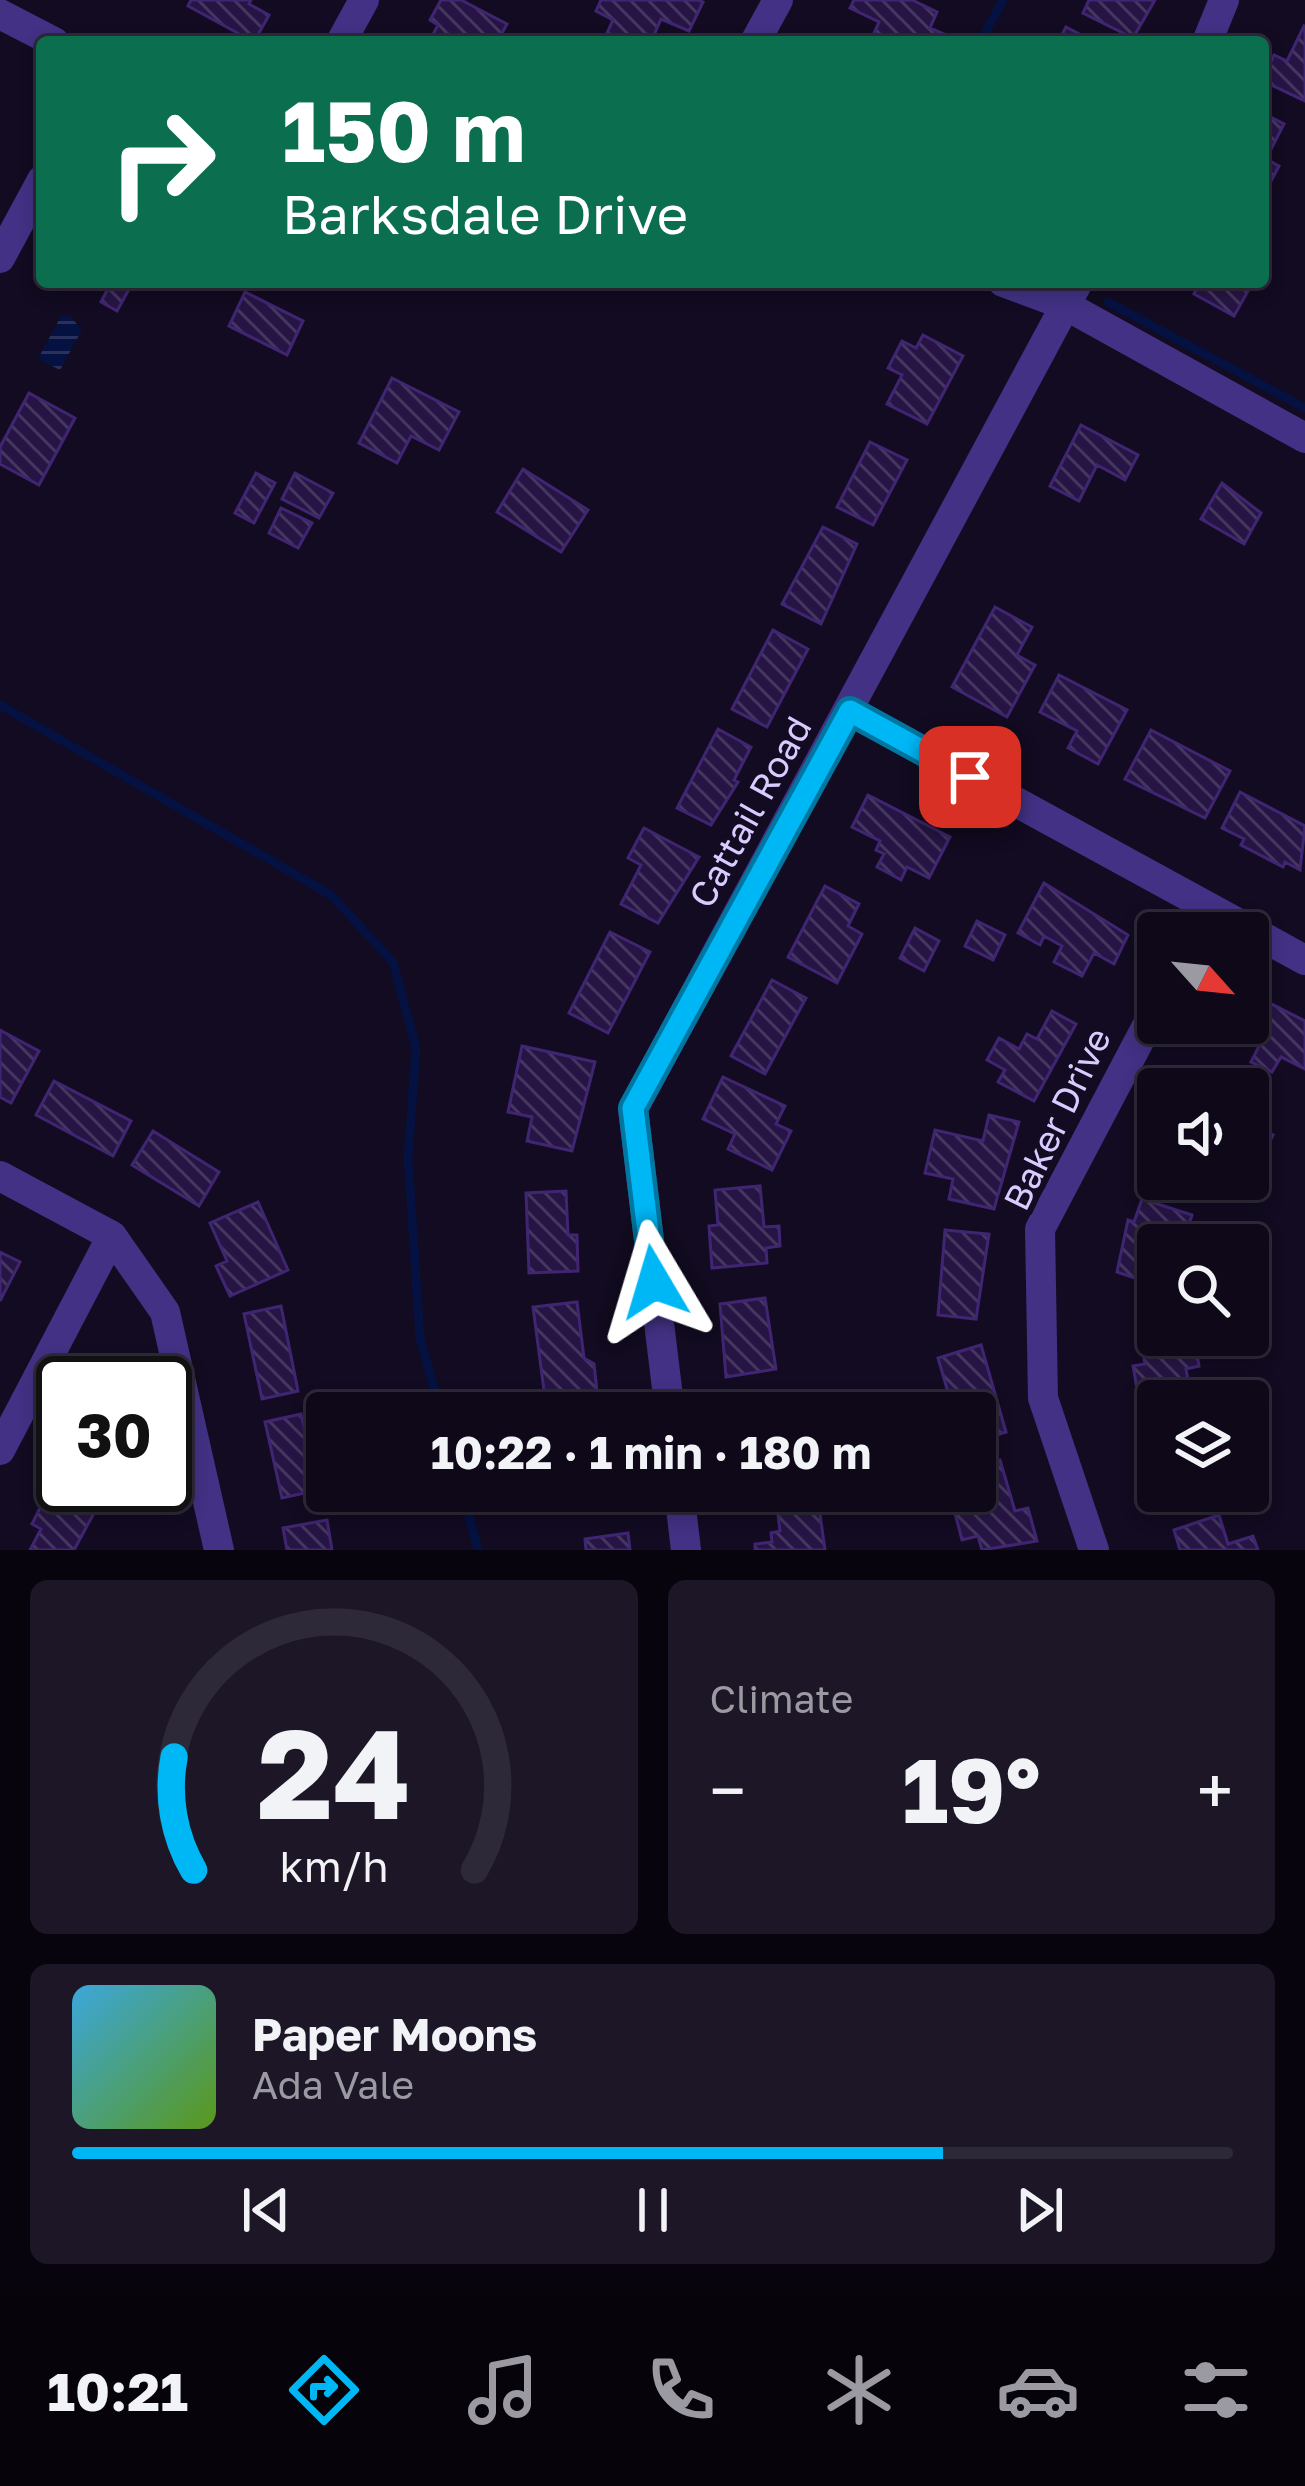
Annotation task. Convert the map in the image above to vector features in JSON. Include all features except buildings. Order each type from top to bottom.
[{"type":"street","points":[[344,36],[364,0]]},
{"type":"street","points":[[758,36],[778,0]]},
{"type":"street","points":[[1209,36],[1224,0]]},
{"type":"street","points":[[0,14],[42,36]]},
{"type":"street","points":[[0,258],[36,191]]},
{"type":"street","points":[[1038,288],[1072,294],[1305,438]]},
{"type":"street","name":"Cattail Road","points":[[667,1392],[633,1108],[1072,294]]},
{"type":"street","points":[[850,711],[1187,912]]},
{"type":"street","points":[[1269,946],[1305,960]]},
{"type":"street","name":"Baker Drive","points":[[1094,1550],[1043,1399],[1040,1228],[1137,1044]]},
{"type":"street","points":[[0,1176],[112,1236],[165,1312],[219,1550]]},
{"type":"street","points":[[0,1450],[112,1236]]},
{"type":"street","points":[[681,1512],[686,1550]]},
{"type":"shaded area","points":[[69,315],[82,330],[60,370],[38,359],[61,316]]},
{"type":"waterway","points":[[983,36],[1003,0]]},
{"type":"waterway","points":[[1108,302],[1305,408]]},
{"type":"waterway","points":[[0,705],[331,895],[393,962],[416,1048],[408,1158],[420,1338],[435,1392]]},
{"type":"waterway","points":[[468,1512],[478,1550]]},
{"type":"route","points":[[654,1282],[633,1108],[850,711],[970,777]]}]
